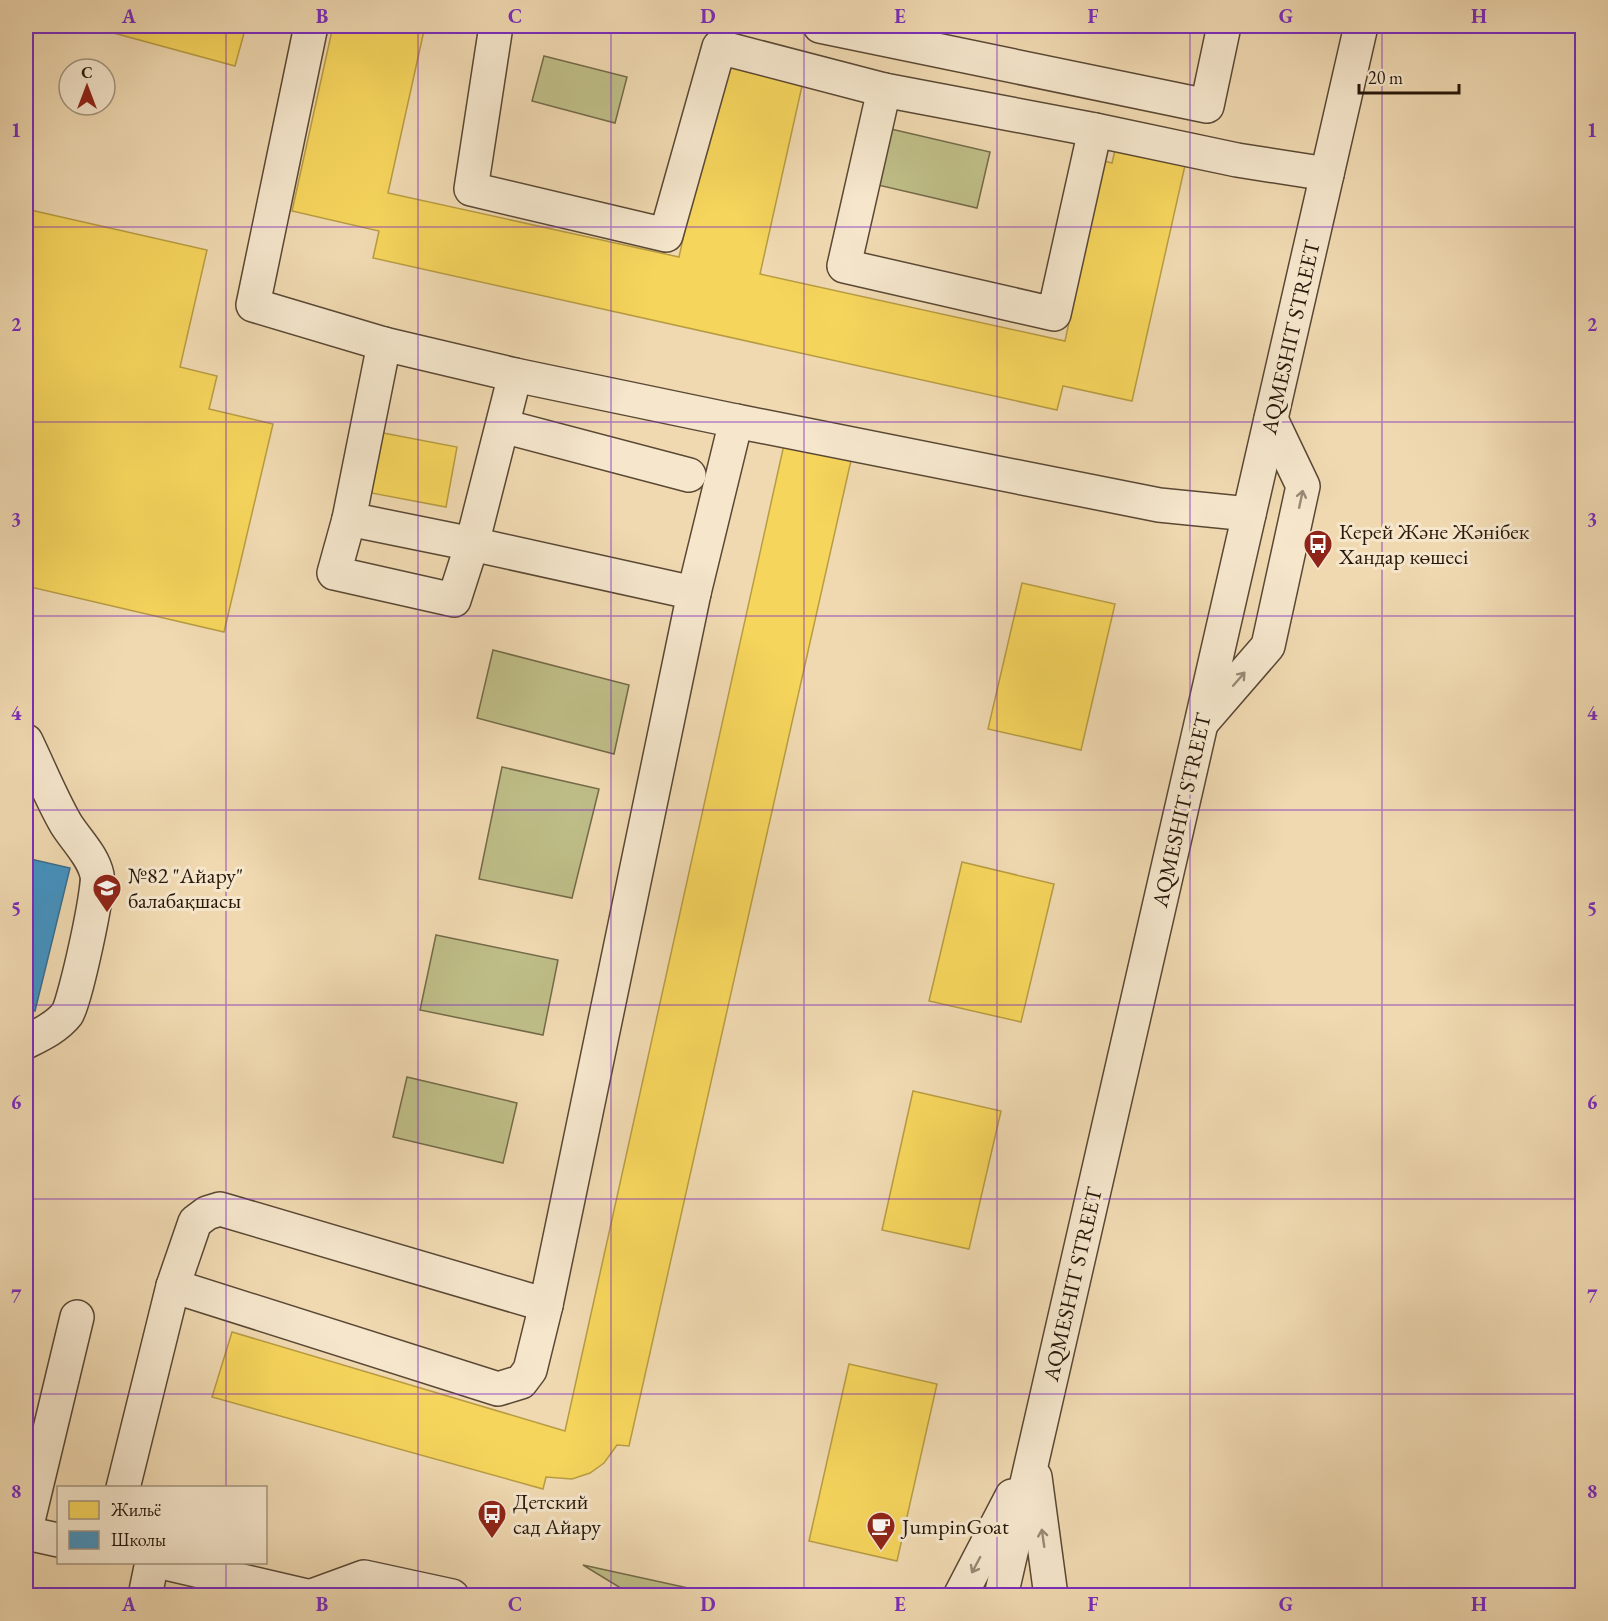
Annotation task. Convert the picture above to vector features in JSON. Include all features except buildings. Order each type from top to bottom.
[{"type":"street","points":[[311,26],[253,305],[384,345],[515,375],[1159,505],[1249,514]]},
{"type":"street","points":[[496,26],[471,189],[666,235],[719,47],[884,90],[1095,130],[1237,160],[1327,174]]},
{"type":"street","points":[[820,26],[1207,106],[1224,26]]},
{"type":"street","points":[[1336,26],[1353,62]]},
{"type":"street","name":"AQMESHIT STREET","points":[[1001,1596],[1361,26]]},
{"type":"street","points":[[884,90],[844,266],[1054,314],[1095,130]]},
{"type":"street","points":[[384,345],[349,519],[334,573],[454,600],[472,544],[504,426],[515,375]]},
{"type":"street","points":[[1201,723],[1268,646],[1303,486],[1271,419]]},
{"type":"street","points":[[173,1286],[498,1389],[521,1382],[530,1370],[546,1305],[694,593],[736,421]]},
{"type":"street","points":[[504,426],[689,475]]},
{"type":"street","points":[[349,519],[694,593]]},
{"type":"street","points":[[26,741],[66,823],[92,861],[98,875],[97,891],[80,971],[67,1013],[47,1032],[26,1042]]},
{"type":"street","points":[[123,1486],[173,1286],[195,1222],[207,1213],[220,1209],[546,1305]]},
{"type":"street","points":[[57,1540],[26,1531],[77,1317]]},
{"type":"street","points":[[960,1596],[1032,1458]]},
{"type":"street","points":[[1032,1458],[1051,1596]]},
{"type":"street","points":[[145,1596],[152,1564]]},
{"type":"street","points":[[165,1564],[307,1596]]},
{"type":"street","points":[[312,1596],[364,1577],[452,1596]]},
{"type":"shaded area","points":[[544,56],[627,77],[615,123],[532,101]]},
{"type":"shaded area","points":[[891,129],[990,152],[977,208],[878,185]]},
{"type":"shaded area","points":[[493,650],[629,685],[614,754],[477,718]]},
{"type":"shaded area","points":[[502,767],[599,789],[572,898],[479,879]]},
{"type":"shaded area","points":[[436,935],[558,960],[543,1035],[420,1010]]},
{"type":"shaded area","points":[[407,1077],[517,1103],[503,1163],[393,1137]]},
{"type":"shaded area","points":[[583,1565],[720,1595],[632,1595]]},
{"type":"place","name":"Керей Және Жәнібек Хандар көшесі","points":[[1318,570]]},
{"type":"place","name":"№82 \"Айару\" балабақшасы","points":[[107,914]]},
{"type":"place","name":"Детский сад Айару","points":[[492,1540]]},
{"type":"place","name":"JumpinGoat","points":[[881,1552]]}]
